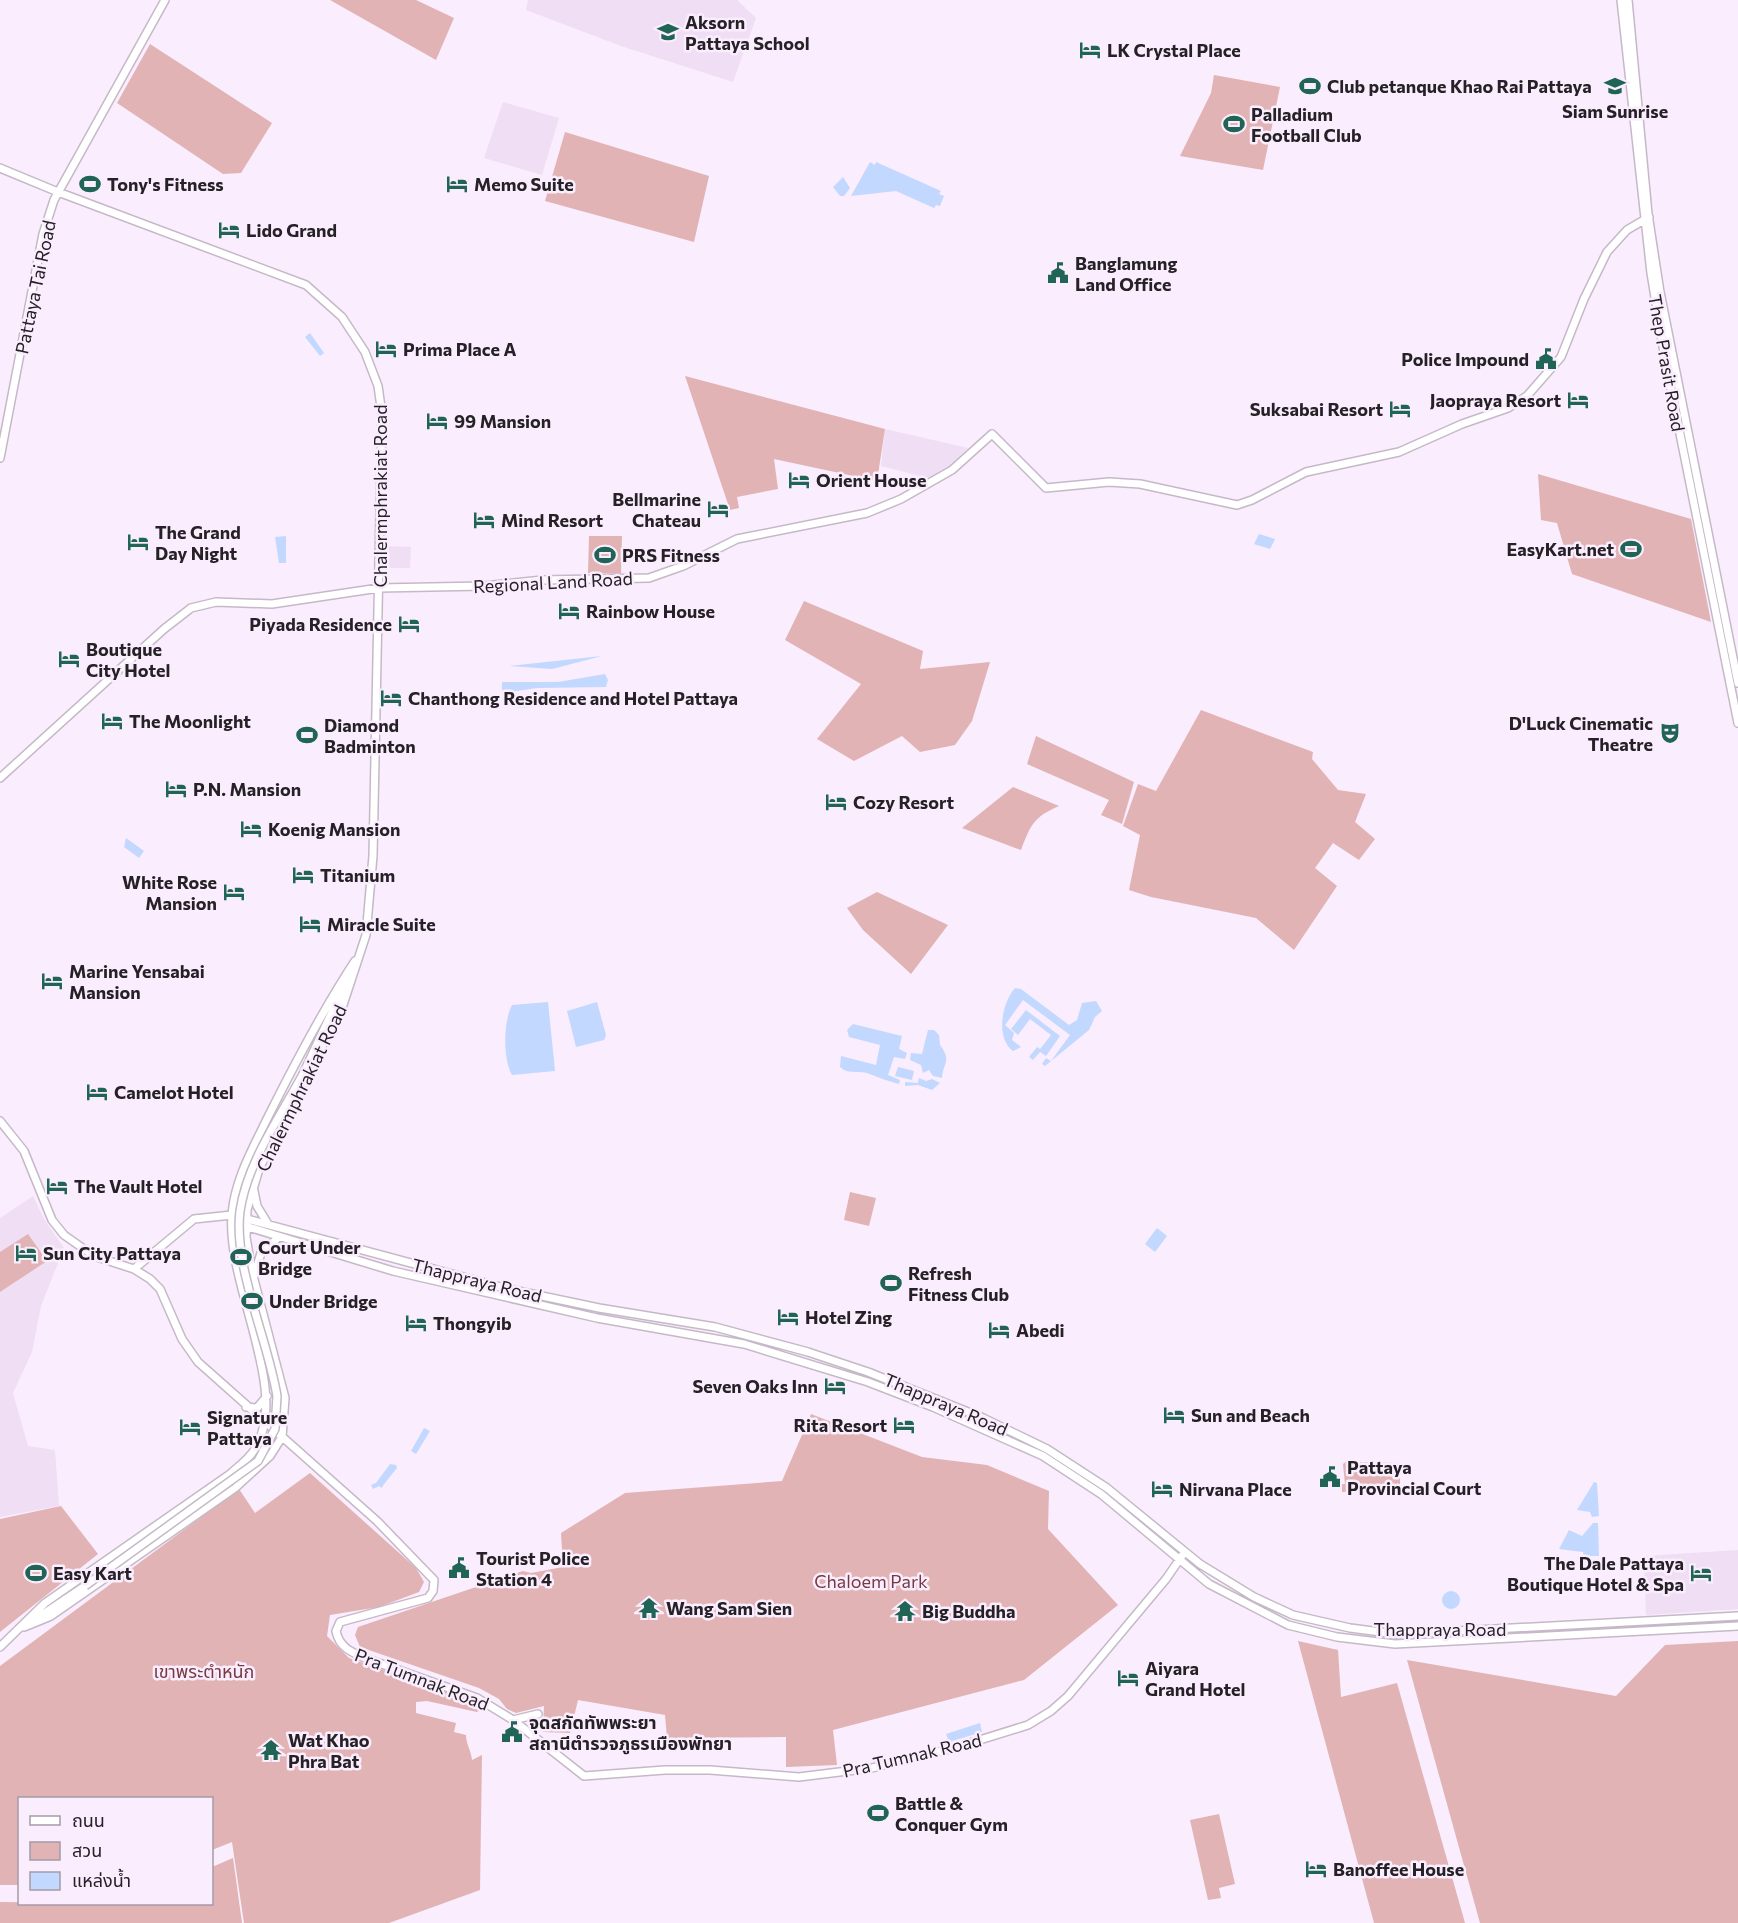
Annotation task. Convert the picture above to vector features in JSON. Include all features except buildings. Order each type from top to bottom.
[{"type":"main road","name":"Pattaya Tai Road","points":[[0,458],[43,234],[57,192],[165,0]]},
{"type":"main road","name":"Thep Prasit Road","points":[[1621,0],[1666,365],[1738,723]]},
{"type":"main road","name":"Thep Prasit Road","points":[[1628,0],[1646,217],[1674,371],[1713,550],[1738,683]]},
{"type":"main road","points":[[1623,15],[1631,24]]},
{"type":"main road","name":"Chalermphrakiat Road","points":[[0,168],[57,192],[306,285],[342,317],[368,360],[381,400],[373,856],[369,912],[361,952],[343,1005],[328,1040],[259,1169],[246,1226],[253,1274],[285,1398],[282,1437],[270,1456],[239,1485],[51,1616],[24,1627]]},
{"type":"main road","name":"Regional Land Road","points":[[379,588],[484,586],[553,579],[649,578],[683,566],[737,539],[867,513],[901,499],[952,470],[992,434],[1046,488],[1109,482],[1140,484],[1238,505],[1305,472],[1399,452],[1462,423],[1509,408],[1537,387],[1561,357],[1584,299],[1607,252],[1628,230],[1646,217]]},
{"type":"main road","points":[[0,778],[115,671],[191,608],[216,602],[272,604],[379,588]]},
{"type":"main road","name":"Chalermphrakiat Road","points":[[0,1647],[24,1627],[45,1603],[230,1474],[249,1457],[265,1424],[267,1393],[237,1276],[232,1219],[235,1193],[246,1162],[331,998],[361,952]]},
{"type":"main road","points":[[24,1627],[250,1468],[270,1440],[277,1418],[277,1396],[241,1249],[240,1211],[256,1162],[303,1074],[361,952]]},
{"type":"main road","name":"Pra Tumnak Road","points":[[0,1121],[24,1150],[52,1221],[64,1235],[94,1256],[146,1275],[160,1289],[190,1353],[246,1407],[394,1537],[434,1580],[433,1591],[428,1598],[340,1622],[336,1631],[341,1644],[349,1651],[365,1658],[477,1698],[513,1720],[578,1773],[590,1777],[665,1770],[710,1770],[799,1777],[872,1768],[954,1748],[1028,1725],[1047,1713],[1075,1688],[1184,1553]]},
{"type":"main road","points":[[246,1162],[252,1169],[259,1169]]},
{"type":"main road","points":[[253,1189],[257,1206],[268,1224]]},
{"type":"main road","name":"Thappraya Road","points":[[134,1269],[194,1219],[247,1217],[303,1235],[456,1276],[595,1307],[746,1335],[808,1352],[937,1398],[1047,1449],[1078,1467],[1184,1553],[1227,1583],[1293,1616],[1339,1626],[1396,1634],[1738,1616]]},
{"type":"main road","name":"Thappraya Road","points":[[232,1219],[279,1237],[393,1271],[597,1318],[744,1344],[852,1376],[933,1407],[1012,1442],[1073,1474],[1179,1561],[1222,1593],[1288,1625],[1337,1637],[1395,1644],[1738,1626]]},
{"type":"main road","points":[[301,1244],[303,1235]]},
{"type":"main road","points":[[237,1276],[244,1270],[253,1274],[261,1253],[279,1237]]},
{"type":"main road","points":[[589,1316],[595,1307]]},
{"type":"main road","points":[[595,1307],[597,1318]]},
{"type":"main road","points":[[265,1380],[274,1384],[280,1377]]},
{"type":"main road","points":[[246,1407],[257,1408],[267,1393]]},
{"type":"main road","points":[[230,1474],[236,1477],[239,1485]]},
{"type":"main road","points":[[1222,1593],[1227,1583]]},
{"type":"main road","points":[[1337,1637],[1339,1626]]},
{"type":"main road","points":[[1349,1639],[1350,1628]]},
{"type":"main road","points":[[1500,1630],[1501,1640]]},
{"type":"main road","points":[[513,1720],[538,1714]]},
{"type":"shaded area","name":"Aksorn Pattaya School","points":[[528,0],[737,0],[756,18],[733,82],[621,46],[526,10]]},
{"type":"shaded area","points":[[503,102],[559,118],[542,175],[484,158]]},
{"type":"shaded area","points":[[885,429],[968,448],[949,466],[928,478],[881,466]]},
{"type":"shaded area","points":[[389,546],[411,547],[410,568],[388,568]]},
{"type":"shaded area","points":[[33,1196],[44,1219],[64,1248],[41,1306],[32,1352],[13,1393],[28,1446],[55,1450],[59,1506],[0,1517],[0,1218]]},
{"type":"shaded area","points":[[1738,1550],[1738,1609],[1646,1615],[1644,1556]]},
{"type":"green space","points":[[330,0],[416,0],[454,18],[436,60]]},
{"type":"green space","points":[[150,44],[272,123],[241,173],[223,174],[117,103]]},
{"type":"green space","name":"Palladium Football Club","points":[[1214,75],[1280,87],[1263,170],[1180,156],[1211,93]]},
{"type":"green space","points":[[565,132],[709,176],[694,242],[545,201]]},
{"type":"green space","points":[[685,376],[885,429],[877,481],[774,459],[778,489],[737,497],[739,508],[730,510]]},
{"type":"green space","name":"EasyKart.net","points":[[1538,474],[1691,519],[1711,622],[1572,574],[1557,523],[1541,520]]},
{"type":"green space","name":"PRS Fitness","points":[[589,536],[622,536],[621,574],[588,573]]},
{"type":"green space","points":[[804,601],[923,651],[920,669],[990,662],[972,721],[955,745],[920,752],[902,736],[854,761],[817,739],[861,684],[785,640]]},
{"type":"green space","points":[[1201,710],[1313,752],[1312,759],[1338,790],[1366,794],[1355,822],[1375,839],[1359,860],[1333,843],[1315,868],[1337,886],[1294,950],[1256,918],[1151,897],[1129,890],[1140,835],[1123,826],[1138,784],[1156,791]]},
{"type":"green space","points":[[1036,736],[1134,782],[1122,824],[1101,815],[1109,800],[1027,764]]},
{"type":"green space","points":[[1013,787],[1059,806],[1034,822],[1021,850],[962,828]]},
{"type":"green space","points":[[877,892],[948,925],[911,974],[863,930],[847,908]]},
{"type":"green space","points":[[850,1192],[876,1198],[869,1226],[844,1220]]},
{"type":"green space","points":[[28,1234],[47,1261],[0,1292],[0,1252]]},
{"type":"green space","name":"Chaloem Park","points":[[811,1414],[922,1457],[987,1465],[1049,1491],[1048,1529],[1118,1605],[1024,1680],[833,1730],[837,1765],[786,1767],[786,1737],[667,1738],[665,1715],[578,1700],[570,1733],[543,1732],[544,1706],[516,1713],[507,1709],[499,1699],[479,1688],[360,1647],[355,1635],[358,1627],[523,1571],[531,1573],[563,1567],[561,1533],[625,1493],[782,1481]]},
{"type":"green space","points":[[1346,1462],[1400,1463],[1400,1493],[1379,1493],[1378,1490],[1342,1492],[1342,1484],[1345,1484],[1343,1464]]},
{"type":"green space","name":"เขาพระตำหนัก","points":[[310,1473],[416,1568],[424,1582],[419,1592],[379,1607],[330,1615],[327,1636],[349,1658],[464,1698],[480,1710],[477,1712],[427,1701],[416,1702],[416,1713],[456,1723],[454,1732],[466,1735],[472,1760],[482,1755],[480,1890],[389,1923],[244,1923],[232,1842],[213,1850],[213,1797],[18,1797],[18,1885],[0,1885],[0,1666],[239,1489],[255,1513]]},
{"type":"green space","name":"Easy Kart","points":[[61,1506],[98,1554],[0,1632],[0,1519]]},
{"type":"green space","points":[[1298,1641],[1338,1650],[1341,1697],[1397,1683],[1465,1923],[1374,1923]]},
{"type":"green space","points":[[1738,1641],[1738,1923],[1480,1923],[1407,1660],[1616,1696],[1665,1645]]},
{"type":"green space","points":[[1219,1814],[1235,1884],[1219,1888],[1221,1898],[1208,1900],[1190,1820]]},
{"type":"green space","points":[[233,1858],[242,1923],[0,1923],[0,1902],[18,1902],[18,1905],[213,1905],[213,1867]]},
{"type":"water","points":[[870,162],[875,165],[876,162],[941,191],[939,194],[944,196],[940,206],[936,205],[934,208],[896,191],[851,196]]},
{"type":"water","points":[[843,177],[850,188],[844,196],[840,196],[833,187]]},
{"type":"water","points":[[310,333],[324,353],[320,356],[305,337]]},
{"type":"water","points":[[1259,534],[1275,539],[1270,549],[1254,544]]},
{"type":"water","points":[[286,536],[286,563],[279,563],[275,537]]},
{"type":"water","points":[[602,656],[552,669],[509,666]]},
{"type":"water","points":[[605,674],[608,680],[606,687],[537,688],[502,693],[502,682],[558,682]]},
{"type":"water","points":[[554,699],[558,702],[593,701],[600,704],[514,708],[552,703]]},
{"type":"water","points":[[126,838],[144,851],[139,858],[124,847]]},
{"type":"water","points":[[1015,988],[1021,989],[1069,1025],[1077,1020],[1082,1003],[1096,1001],[1102,1011],[1095,1017],[1089,1030],[1045,1066],[1042,1064],[1046,1058],[1051,1061],[1070,1035],[1023,1000],[1005,1025],[1014,1033],[1012,1040],[1021,1047],[1013,1051],[1007,1045],[1004,1037],[1002,1020],[1010,994]]},
{"type":"water","points":[[548,1002],[555,1071],[512,1075],[507,1060],[505,1040],[512,1005]]},
{"type":"water","points":[[597,1002],[606,1035],[604,1040],[576,1047],[567,1011]]},
{"type":"water","points":[[1026,1010],[1060,1036],[1046,1056],[1040,1052],[1033,1060],[1029,1057],[1037,1047],[1040,1049],[1051,1035],[1030,1019],[1018,1035],[1011,1029]]},
{"type":"water","points":[[853,1024],[902,1036],[899,1049],[907,1053],[905,1059],[894,1057],[888,1075],[900,1080],[899,1084],[867,1073],[846,1071],[840,1067],[841,1056],[876,1065],[880,1045],[849,1037],[847,1030]]},
{"type":"water","points":[[928,1030],[934,1030],[939,1035],[940,1045],[946,1055],[942,1078],[933,1076],[929,1070],[923,1073],[921,1065],[910,1060],[911,1053],[922,1054]]},
{"type":"water","points":[[898,1067],[914,1071],[912,1080],[895,1076]]},
{"type":"water","points":[[919,1078],[926,1081],[932,1079],[940,1083],[932,1090],[918,1085],[905,1086],[905,1082],[918,1083]]},
{"type":"water","points":[[1157,1228],[1167,1236],[1155,1252],[1145,1244]]},
{"type":"water","points":[[424,1428],[430,1431],[416,1454],[411,1451]]},
{"type":"water","points":[[390,1464],[396,1465],[397,1468],[382,1488],[379,1486],[373,1489],[371,1485],[376,1483]]},
{"type":"water","points":[[1594,1482],[1597,1483],[1599,1516],[1592,1517],[1590,1512],[1577,1510]]},
{"type":"water","points":[[1593,1523],[1598,1523],[1599,1556],[1584,1556],[1583,1552],[1559,1549],[1569,1530],[1582,1536]]},
{"type":"water","points":[[1451,1591],[1457,1594],[1460,1600],[1457,1606],[1451,1609],[1445,1606],[1442,1600],[1445,1594]]},
{"type":"water","points":[[980,1723],[982,1732],[949,1742],[946,1734]]},
{"type":"place","name":"Aksorn Pattaya School","points":[[668,32]]},
{"type":"place","name":"LK Crystal Place","points":[[1090,50]]},
{"type":"place","name":"Club petanque Khao Rai Pattaya","points":[[1310,86]]},
{"type":"place","name":"Siam Sunrise","points":[[1615,86]]},
{"type":"place","name":"Palladium Football Club","points":[[1234,124]]},
{"type":"place","name":"Tony's Fitness","points":[[90,184]]},
{"type":"place","name":"Memo Suite","points":[[457,184]]},
{"type":"place","name":"Lido Grand","points":[[229,230]]},
{"type":"place","name":"Banglamung Land Office","points":[[1058,273]]},
{"type":"place","name":"Prima Place A","points":[[386,349]]},
{"type":"place","name":"Police Impound","points":[[1546,359]]},
{"type":"place","name":"Jaopraya Resort","points":[[1578,400]]},
{"type":"place","name":"Suksabai Resort","points":[[1400,409]]},
{"type":"place","name":"99 Mansion","points":[[437,421]]},
{"type":"place","name":"Orient House","points":[[799,480]]},
{"type":"place","name":"Bellmarine Chateau","points":[[718,509]]},
{"type":"place","name":"Mind Resort","points":[[484,520]]},
{"type":"place","name":"The Grand Day Night","points":[[138,542]]},
{"type":"place","name":"EasyKart.net","points":[[1631,549]]},
{"type":"place","name":"PRS Fitness","points":[[605,555]]},
{"type":"place","name":"Rainbow House","points":[[569,611]]},
{"type":"place","name":"Piyada Residence","points":[[409,624]]},
{"type":"place","name":"Boutique City Hotel","points":[[69,659]]},
{"type":"place","name":"Chanthong Residence and Hotel Pattaya","points":[[391,698]]},
{"type":"place","name":"The Moonlight","points":[[112,721]]},
{"type":"place","name":"D'Luck Cinematic Theatre","points":[[1670,733]]},
{"type":"place","name":"Diamond Badminton","points":[[307,735]]},
{"type":"place","name":"P.N. Mansion","points":[[176,789]]},
{"type":"place","name":"Cozy Resort","points":[[836,802]]},
{"type":"place","name":"Koenig Mansion","points":[[251,829]]},
{"type":"place","name":"Titanium","points":[[303,875]]},
{"type":"place","name":"White Rose Mansion","points":[[234,892]]},
{"type":"place","name":"Miracle Suite","points":[[310,924]]},
{"type":"place","name":"Marine Yensabai Mansion","points":[[52,981]]},
{"type":"place","name":"Camelot Hotel","points":[[97,1092]]},
{"type":"place","name":"The Vault Hotel","points":[[57,1186]]},
{"type":"place","name":"Sun City Pattaya","points":[[26,1253]]},
{"type":"place","name":"Court Under Bridge","points":[[241,1257]]},
{"type":"place","name":"Refresh Fitness Club","points":[[891,1283]]},
{"type":"place","name":"Under Bridge","points":[[252,1301]]},
{"type":"place","name":"Hotel Zing","points":[[788,1317]]},
{"type":"place","name":"Thongyib","points":[[416,1323]]},
{"type":"place","name":"Abedi","points":[[999,1330]]},
{"type":"place","name":"Seven Oaks Inn","points":[[835,1386]]},
{"type":"place","name":"Sun and Beach","points":[[1174,1415]]},
{"type":"place","name":"Rita Resort","points":[[904,1425]]},
{"type":"place","name":"Signature Pattaya","points":[[190,1427]]},
{"type":"place","name":"Pattaya Provincial Court","points":[[1330,1477]]},
{"type":"place","name":"Nirvana Place","points":[[1162,1489]]},
{"type":"place","name":"Tourist Police Station 4","points":[[459,1568]]},
{"type":"place","name":"Easy Kart","points":[[36,1573]]},
{"type":"place","name":"The Dale Pattaya Boutique Hotel & Spa","points":[[1701,1573]]},
{"type":"place","name":"Wang Sam Sien","points":[[649,1608]]},
{"type":"place","name":"Big Buddha","points":[[905,1611]]},
{"type":"place","name":"Aiyara Grand Hotel","points":[[1128,1678]]},
{"type":"place","name":"จุดสกัดทัพพระยา สถานีตำรวจภูธรเมืองพัทยา","points":[[512,1732]]},
{"type":"place","name":"Wat Khao Phra Bat","points":[[271,1750]]},
{"type":"place","name":"Battle & Conquer Gym","points":[[878,1813]]},
{"type":"place","name":"Banoffee House","points":[[1316,1869]]}]
